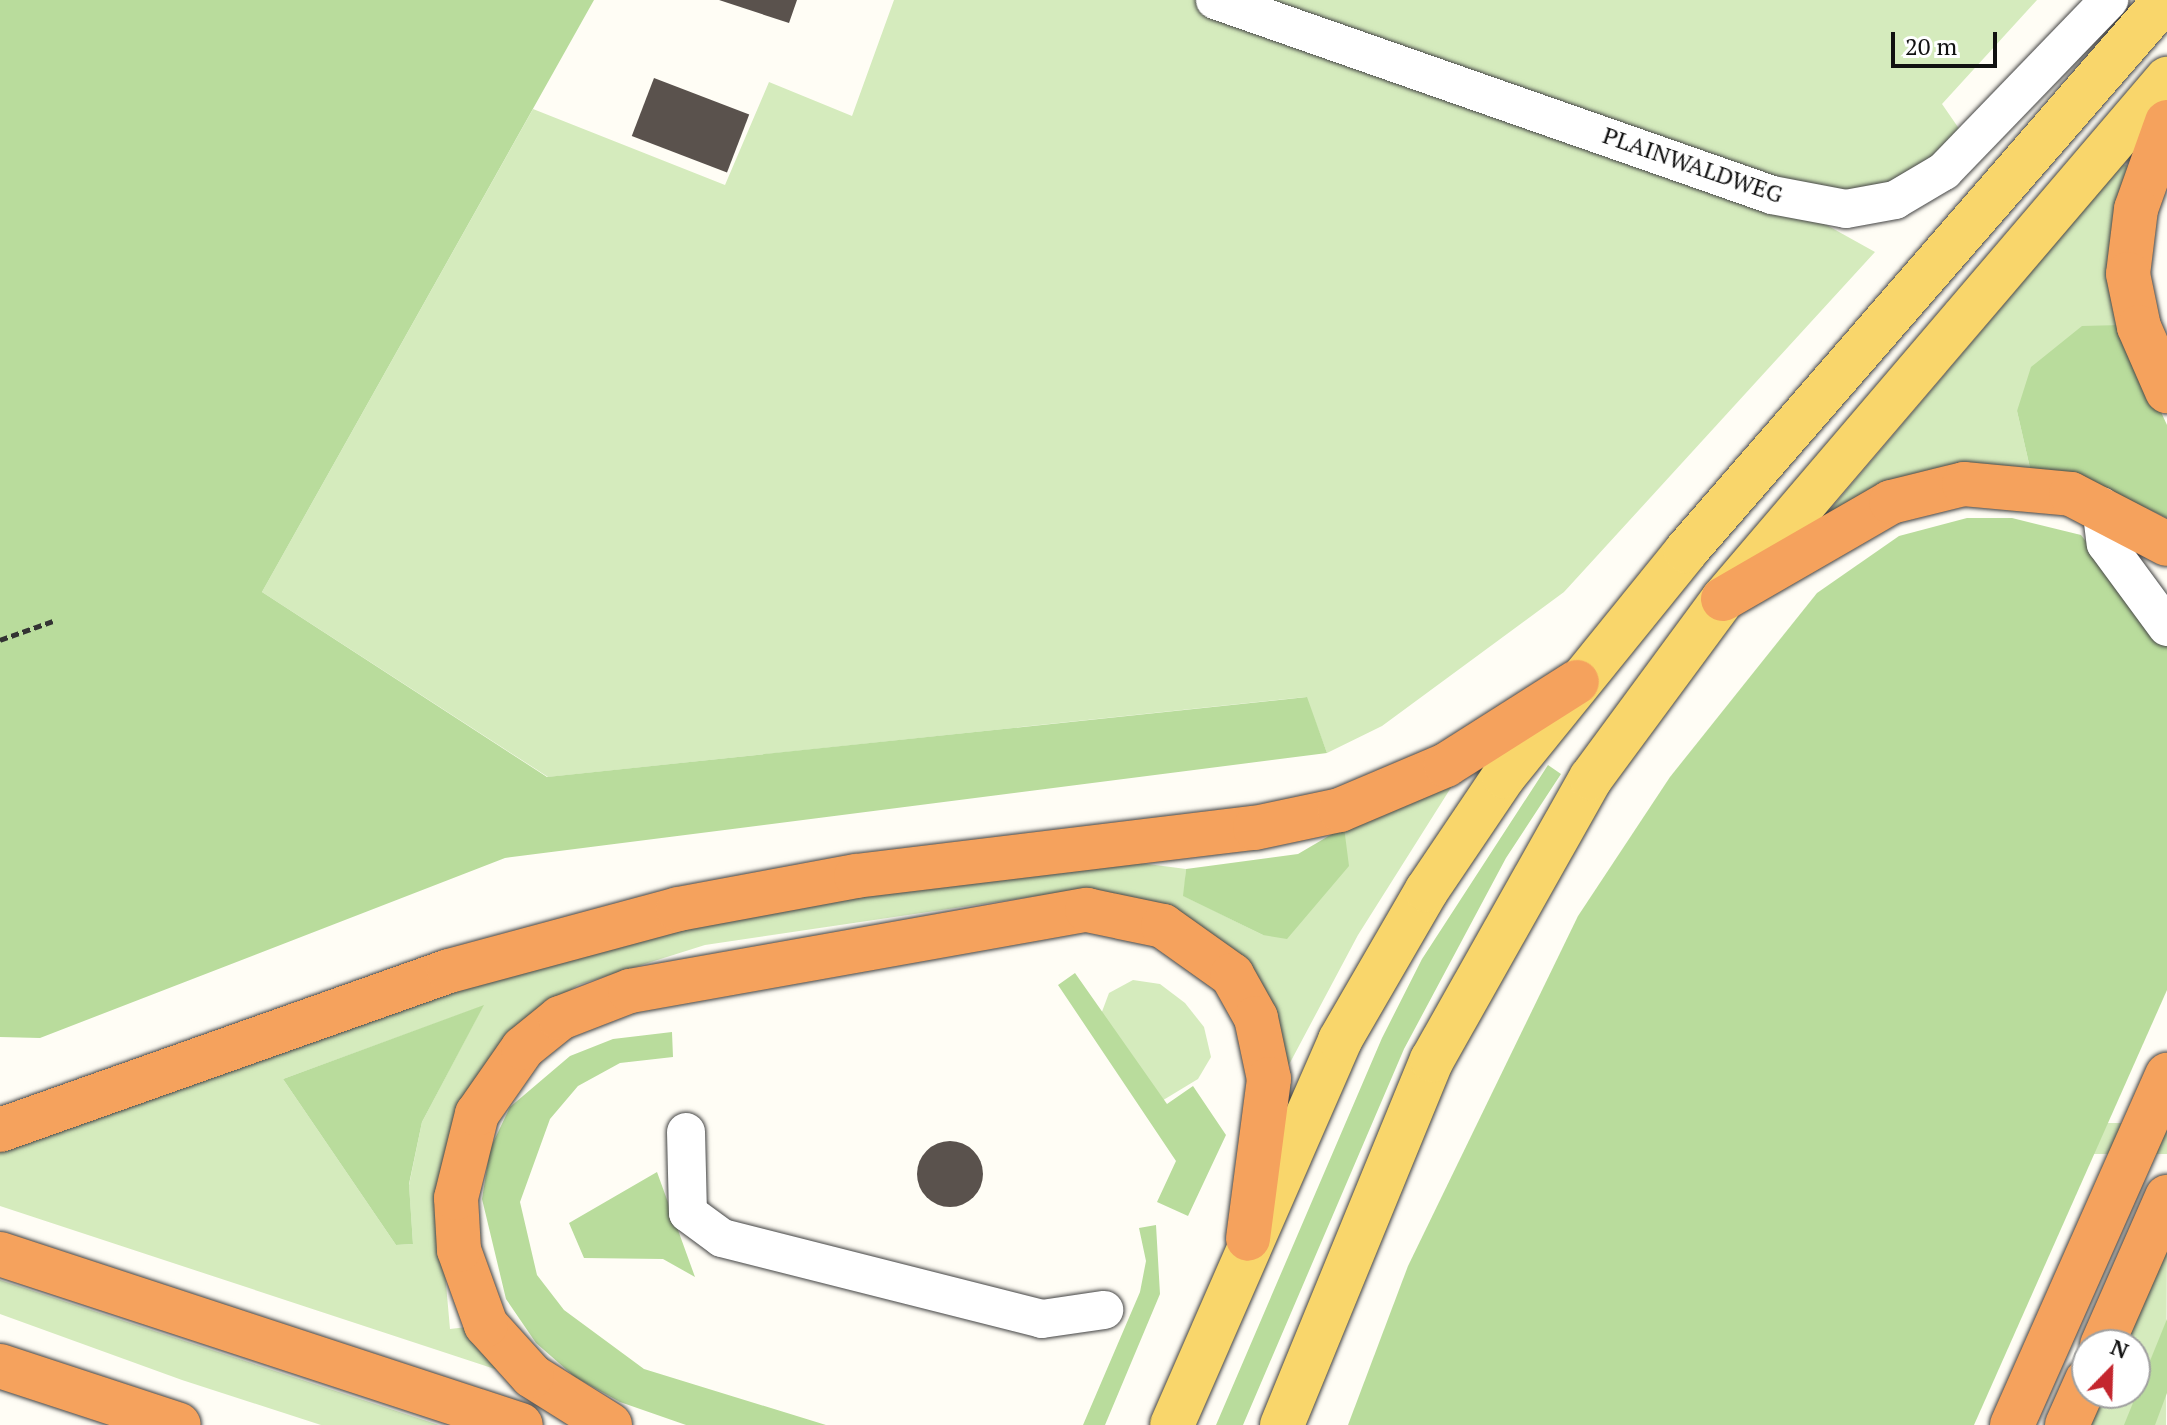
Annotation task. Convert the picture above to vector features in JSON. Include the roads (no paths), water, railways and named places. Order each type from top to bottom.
[{"type":"highway","points":[[2167,122],[2136,209],[2128,274],[2139,327],[2167,391]]},
{"type":"highway","points":[[1723,599],[1891,502],[1927,489],[2015,483],[2101,506],[2167,544]]},
{"type":"highway","points":[[0,1130],[449,971],[678,909],[856,876],[1255,828],[1340,810],[1446,765],[1577,682]]},
{"type":"highway","points":[[610,1425],[532,1376],[486,1325],[459,1250],[456,1198],[470,1132],[514,1058],[560,1018],[630,991],[1087,910],[1163,926],[1232,975],[1256,1018],[1269,1079],[1248,1239]]},
{"type":"highway","points":[[2012,1425],[2167,1075]]},
{"type":"highway","points":[[2109,1329],[2167,1197]]},
{"type":"highway","points":[[0,1254],[521,1425]]},
{"type":"highway","points":[[0,1366],[179,1425]]},
{"type":"main road","points":[[1172,1425],[1248,1239],[1340,1040],[1402,931],[1504,776],[1577,682],[2165,0]]},
{"type":"main road","points":[[1282,1425],[1467,992],[1591,778],[1723,599],[2167,79]]},
{"type":"street","name":"PLAINWALDWEG","points":[[1215,0],[1772,195],[1846,209],[1895,200],[1944,171],[2109,0]]},
{"type":"street","points":[[2101,506],[2106,544],[2167,627]]},
{"type":"street","points":[[686,1132],[688,1213],[722,1238],[1042,1319],[1104,1310]]}]
